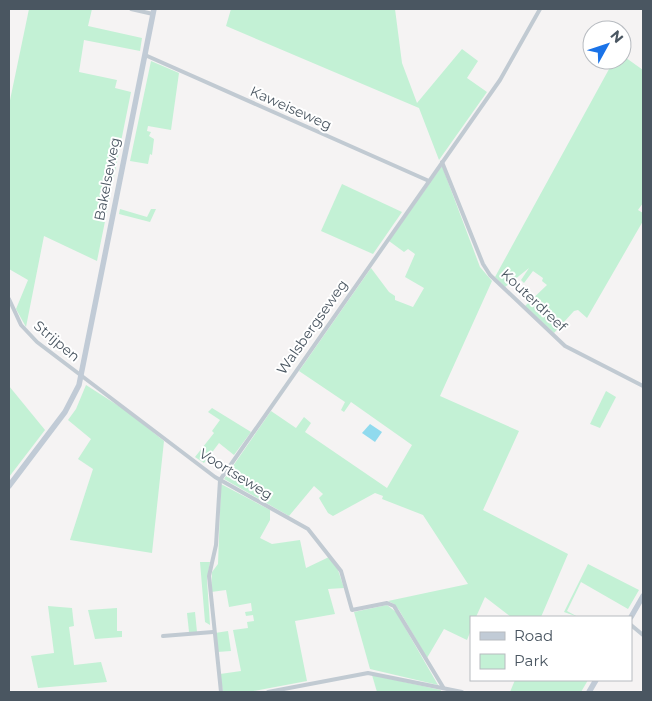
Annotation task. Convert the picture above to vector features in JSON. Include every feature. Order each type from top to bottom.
[{"type":"main road","name":"Bakelseweg","points":[[9,486],[65,412],[80,375],[154,11]]},
{"type":"main road","points":[[632,616],[643,596]]},
{"type":"main road","points":[[589,692],[595,681]]},
{"type":"street","points":[[131,9],[154,11]]},
{"type":"street","name":"Walsbergseweg","points":[[220,480],[500,80],[540,9]]},
{"type":"street","name":"Kaweiseweg","points":[[145,56],[429,181]]},
{"type":"street","name":"Kouterdreef","points":[[442,162],[483,264],[490,275],[566,346],[643,386]]},
{"type":"street","name":"Strijpen","points":[[9,299],[16,316],[31,337],[80,375]]},
{"type":"street","name":"Voortseweg","points":[[80,375],[220,480],[300,523],[313,533],[341,571],[352,610],[387,603],[394,606],[443,687]]},
{"type":"street","points":[[220,480],[216,545],[209,576],[213,632],[221,692]]},
{"type":"street","points":[[632,626],[643,635]]},
{"type":"street","points":[[164,636],[213,632]]},
{"type":"street","points":[[268,692],[368,673],[462,692]]},
{"type":"green space","points":[[29,9],[92,9],[88,26],[142,38],[140,51],[84,40],[79,72],[117,80],[115,88],[131,92],[97,261],[44,236],[26,327],[16,309],[28,280],[9,269],[9,105]]},
{"type":"green space","points":[[231,9],[395,9],[402,63],[417,103],[462,49],[478,61],[467,78],[487,92],[439,160],[419,108],[226,26]]},
{"type":"green space","points":[[151,61],[179,73],[171,130],[148,126],[147,131],[151,132],[149,136],[154,139],[152,155],[150,154],[148,164],[130,161]]},
{"type":"green space","points":[[632,62],[643,70],[643,203],[638,210],[643,213],[643,221],[587,318],[578,310],[574,311],[554,333],[525,306],[547,285],[542,281],[543,278],[533,271],[524,283],[521,280],[529,268],[505,287],[495,277],[609,70],[632,70]]},
{"type":"green space","points":[[442,166],[480,267],[492,281],[440,396],[519,431],[483,510],[568,554],[541,616],[510,616],[485,597],[476,616],[470,616],[470,632],[467,640],[444,629],[427,658],[399,610],[388,601],[468,584],[423,515],[382,499],[383,496],[375,493],[333,516],[328,513],[319,498],[323,494],[314,486],[289,516],[224,479],[271,411],[296,428],[304,417],[311,423],[305,432],[387,488],[412,445],[351,402],[344,412],[341,410],[345,402],[299,371],[371,268],[389,292],[395,296],[395,300],[413,307],[424,288],[405,277],[415,254],[408,249],[404,252],[389,241]]},
{"type":"green space","points":[[342,184],[402,212],[373,254],[321,231]]},
{"type":"green space","points":[[120,209],[147,217],[151,209],[156,209],[150,222],[119,214]]},
{"type":"green space","points":[[86,385],[125,410],[164,441],[152,553],[70,540],[93,469],[78,459],[91,439],[68,420],[76,409]]},
{"type":"green space","points":[[9,386],[45,430],[9,477]]},
{"type":"green space","points":[[606,391],[616,397],[600,428],[590,424]]},
{"type":"green space","points":[[212,408],[251,432],[234,455],[219,443],[204,463],[195,457],[214,433],[212,431],[220,420],[208,412]]},
{"type":"green space","points":[[221,484],[270,510],[270,520],[260,538],[272,544],[300,540],[306,568],[329,557],[338,570],[344,588],[328,589],[335,614],[295,621],[307,681],[248,692],[223,692],[220,674],[241,671],[233,630],[248,628],[247,622],[254,621],[253,615],[246,616],[245,612],[252,611],[251,603],[229,607],[226,590],[211,592],[212,572],[218,564]]},
{"type":"green space","points":[[200,562],[210,562],[207,580],[210,625],[205,622]]},
{"type":"green space","points":[[588,564],[639,590],[628,609],[581,582],[567,611],[576,616],[564,612]]},
{"type":"green space","points":[[387,605],[396,612],[438,685],[370,669],[354,612]]},
{"type":"green space","points":[[48,606],[72,608],[74,626],[69,627],[74,665],[101,662],[107,682],[38,688],[31,656],[54,653]]},
{"type":"green space","points":[[117,608],[117,631],[122,631],[122,637],[95,639],[88,610]]},
{"type":"green space","points":[[195,612],[197,632],[189,632],[187,613]]},
{"type":"green space","points":[[228,631],[231,651],[217,652],[215,633]]},
{"type":"green space","points":[[372,675],[441,690],[440,692],[377,692]]},
{"type":"green space","points":[[515,681],[587,681],[581,692],[510,692]]},
{"type":"water","points":[[370,424],[382,432],[375,442],[362,433]]}]
